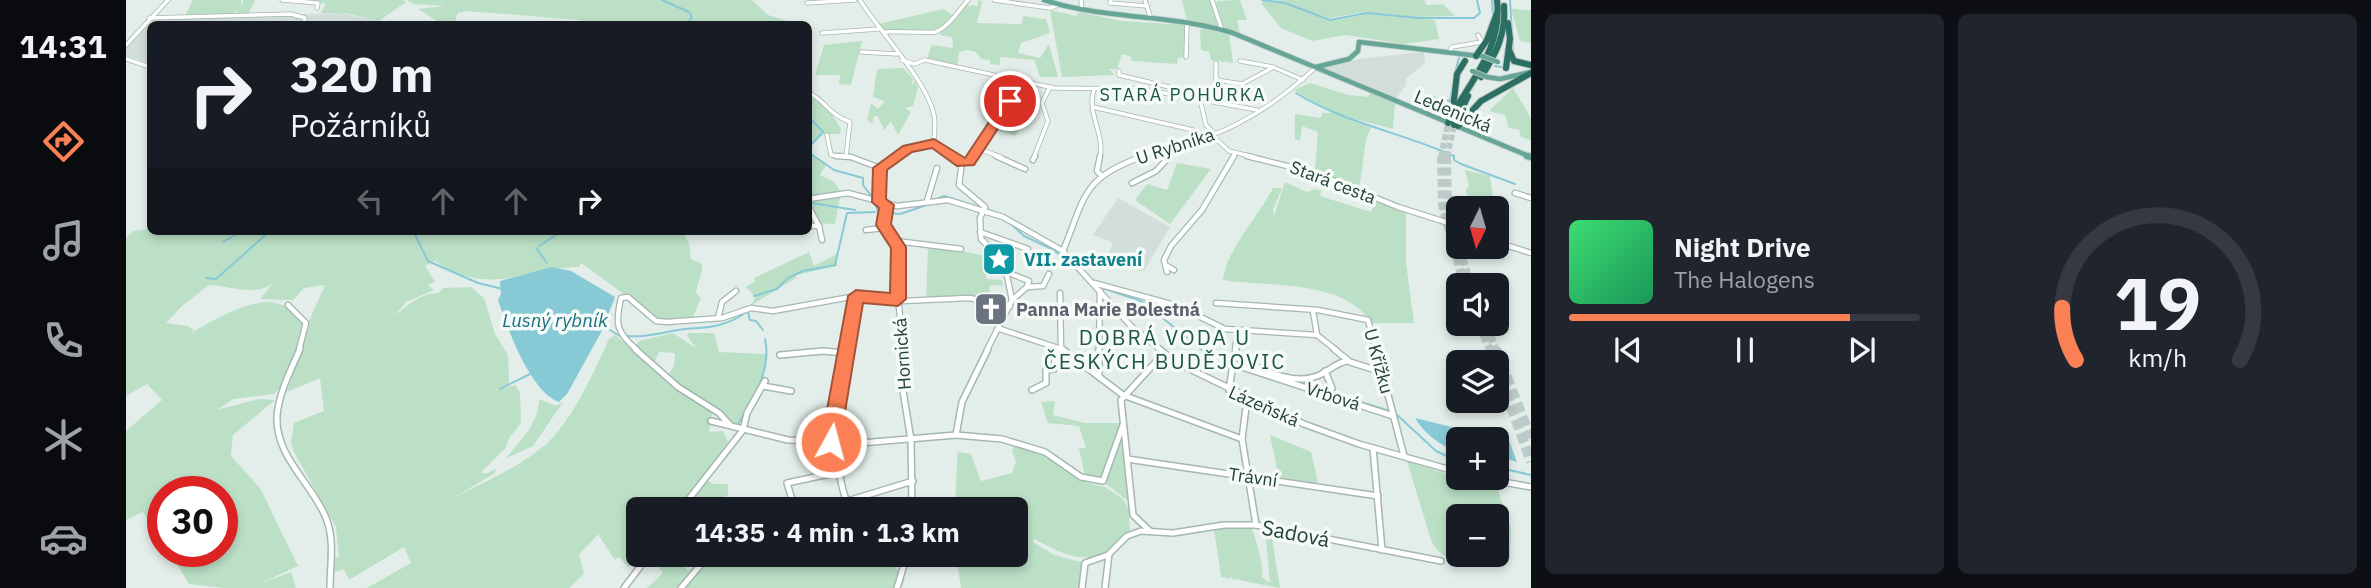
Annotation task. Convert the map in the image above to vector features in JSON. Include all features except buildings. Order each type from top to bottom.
[{"type":"highway","points":[[1477,56],[1494,24],[1496,0]]},
{"type":"highway","points":[[1452,113],[1494,45],[1500,24],[1496,0]]},
{"type":"highway","points":[[1453,125],[1501,46],[1506,24],[1504,3]]},
{"type":"highway","points":[[1494,93],[1505,74],[1509,50],[1510,39],[1504,3]]},
{"type":"highway","points":[[1453,125],[1494,93],[1531,70],[1513,60],[1509,50]]},
{"type":"highway","points":[[1453,125],[1457,74],[1465,61]]},
{"type":"main road","name":"Ledenická","points":[[1044,0],[1122,20],[1151,20],[1222,30],[1366,88],[1451,127],[1531,157]]},
{"type":"main road","points":[[1316,67],[1351,58],[1357,53],[1359,42],[1477,56],[1498,62],[1505,74]]},
{"type":"main road","points":[[1451,53],[1465,61],[1472,71],[1487,77],[1531,70]]},
{"type":"main road","points":[[1465,61],[1477,56]]},
{"type":"street","points":[[126,46],[168,0]]},
{"type":"street","points":[[282,0],[318,3],[317,8]]},
{"type":"street","points":[[807,3],[858,0],[881,31],[893,41],[897,54],[920,84],[934,113],[934,143]]},
{"type":"street","points":[[822,33],[913,30],[934,33],[944,27],[968,0]]},
{"type":"street","points":[[994,0],[1050,8],[1059,5]]},
{"type":"street","points":[[1082,0],[1082,11]]},
{"type":"street","points":[[1111,0],[1110,3],[1147,6]]},
{"type":"street","points":[[1145,0],[1151,20]]},
{"type":"street","points":[[1212,0],[1222,30]]},
{"type":"street","points":[[149,18],[291,14],[305,18],[304,21]]},
{"type":"street","points":[[1186,57],[1187,24]]},
{"type":"street","points":[[1451,53],[1452,47],[1482,42],[1478,35]]},
{"type":"street","points":[[861,52],[897,54]]},
{"type":"street","points":[[126,59],[147,66]]},
{"type":"street","points":[[902,60],[914,64],[925,60],[1050,87],[1152,91],[1257,110]]},
{"type":"street","points":[[1240,61],[1273,67],[1303,80]]},
{"type":"street","points":[[1216,63],[1216,81],[1242,84],[1273,67]]},
{"type":"street","name":"U Rybníka","points":[[1063,251],[1086,192],[1110,170],[1133,159],[1214,135],[1303,80],[1316,67]]},
{"type":"street","points":[[1119,71],[1119,75],[1186,91],[1197,99],[1206,125],[1193,130]]},
{"type":"street","points":[[880,168],[908,149],[934,143],[962,162],[973,159],[1020,81]]},
{"type":"street","points":[[1152,91],[1154,83]]},
{"type":"street","points":[[1033,160],[1048,121],[1042,103],[1050,87]]},
{"type":"street","points":[[1095,89],[1091,97],[1102,148],[1097,171],[1102,176]]},
{"type":"street","points":[[812,94],[821,99],[832,115],[850,122],[846,156]]},
{"type":"street","points":[[1093,107],[1193,130],[1203,139]]},
{"type":"street","name":"Stará cesta","points":[[1206,125],[1225,149],[1315,173],[1405,210],[1446,222]]},
{"type":"street","points":[[827,135],[831,155],[846,156],[880,168]]},
{"type":"street","points":[[979,149],[1026,167],[1025,169]]},
{"type":"street","points":[[1132,183],[1156,171],[1170,156],[1167,150]]},
{"type":"street","points":[[1174,270],[1167,269],[1164,260],[1171,246],[1202,210],[1235,153]]},
{"type":"street","points":[[962,162],[959,186],[985,209]]},
{"type":"street","points":[[1100,165],[1110,170]]},
{"type":"street","points":[[878,202],[880,168]]},
{"type":"street","points":[[928,201],[937,168]]},
{"type":"street","points":[[812,198],[848,193],[887,205],[937,200],[985,209]]},
{"type":"street","points":[[1514,193],[1531,198]]},
{"type":"street","points":[[887,205],[884,228],[895,241],[961,249]]},
{"type":"street","points":[[985,209],[980,232],[983,244],[1004,261],[1008,272],[1011,303]]},
{"type":"street","name":"Lázeňská","points":[[985,209],[1012,221],[1063,251],[1131,326],[1163,354],[1247,399],[1304,424],[1373,448],[1446,469]]},
{"type":"street","points":[[812,213],[822,240]]},
{"type":"street","points":[[812,226],[819,226]]},
{"type":"street","points":[[866,230],[872,227],[884,228]]},
{"type":"street","points":[[980,232],[1028,249]]},
{"type":"street","name":"Hornická","points":[[895,241],[898,247],[898,299],[904,349],[903,391],[911,440],[912,497]]},
{"type":"street","points":[[1509,246],[1531,253]]},
{"type":"street","points":[[956,435],[962,402],[1011,303],[1027,287],[1028,281],[1008,272]]},
{"type":"street","points":[[1027,287],[1043,286],[1049,274]]},
{"type":"street","points":[[1099,378],[1097,287],[1178,306],[1221,328],[1317,335],[1350,362]]},
{"type":"street","points":[[720,318],[722,302],[736,291]]},
{"type":"street","points":[[1032,390],[1046,383],[1046,370],[1054,369],[1059,347],[1060,293]]},
{"type":"street","points":[[730,425],[719,412],[678,387],[624,339],[616,321],[620,300],[626,297],[656,320],[720,318],[751,308],[773,311],[856,296],[898,299],[969,298],[1011,303]]},
{"type":"street","points":[[843,497],[834,472],[831,442],[856,296]]},
{"type":"street","name":"U Křížku","points":[[1216,303],[1313,311],[1368,320],[1405,457]]},
{"type":"street","points":[[288,305],[306,323],[303,342],[278,404],[278,430],[285,456],[317,505],[331,534],[330,588]]},
{"type":"street","points":[[1313,311],[1317,335]]},
{"type":"street","points":[[1000,329],[1059,347],[1123,395],[1242,439]]},
{"type":"street","points":[[1238,331],[1236,357],[1294,377],[1306,379],[1325,372],[1339,362],[1350,362],[1382,372]]},
{"type":"street","points":[[780,355],[822,351],[845,354]]},
{"type":"street","points":[[1150,531],[1133,515],[1123,425],[1123,395],[1163,354]]},
{"type":"street","name":"Vrbová","points":[[1229,390],[1233,364],[1393,416]]},
{"type":"street","points":[[1325,372],[1332,388]]},
{"type":"street","points":[[690,497],[743,429],[747,413],[764,384],[791,391]]},
{"type":"street","points":[[1247,399],[1242,439],[1256,525]]},
{"type":"street","points":[[711,421],[788,440],[911,440],[956,435],[1023,444],[1059,461],[1081,477],[1103,481],[1108,474],[1123,425]]},
{"type":"street","points":[[1373,448],[1382,550]]},
{"type":"street","name":"Trávní","points":[[1127,459],[1378,496]]},
{"type":"street","points":[[791,497],[787,483],[834,472]]},
{"type":"street","points":[[861,497],[913,481]]},
{"type":"street","points":[[1509,483],[1531,487]]},
{"type":"street","name":"Sadová","points":[[1150,531],[1173,533],[1224,525],[1256,525],[1441,561]]},
{"type":"street","points":[[1082,588],[1084,564],[1106,558],[1131,534],[1150,531]]},
{"type":"street","points":[[1105,588],[1109,554]]},
{"type":"street","points":[[624,588],[640,567]]},
{"type":"street","points":[[681,588],[699,567]]},
{"type":"street","points":[[897,588],[903,567]]},
{"type":"shaded area","points":[[341,13],[378,21],[152,21]]},
{"type":"shaded area","points":[[147,26],[147,61],[126,56],[126,48]]},
{"type":"shaded area","points":[[1424,52],[1425,63],[1406,79],[1406,85],[1395,100],[1322,69],[1324,65],[1366,58]]},
{"type":"shaded area","points":[[1118,198],[1170,227],[1144,271],[1103,265],[1113,243],[1093,235]]},
{"type":"green space","points":[[193,0],[241,0],[241,7],[243,0],[255,0],[248,14],[236,14],[238,10],[233,14],[185,16]]},
{"type":"green space","points":[[310,0],[406,2],[379,21],[345,13],[321,13],[326,4]]},
{"type":"green space","points":[[407,0],[752,0],[768,15],[787,21],[583,21],[466,11],[458,13],[455,21],[437,21],[418,9],[445,6],[414,4]]},
{"type":"green space","points":[[978,0],[982,2],[977,23],[1022,24],[1023,16],[1046,19],[1050,33],[1021,43],[1018,53],[1040,58],[1049,44],[1058,77],[1040,77],[1034,60],[1000,57],[1000,65],[990,64],[990,60],[981,59],[976,52],[968,50],[959,52],[957,66],[927,59],[932,45],[953,48],[952,37],[939,35],[963,5],[978,6]]},
{"type":"green space","points":[[1182,0],[1210,0],[1220,27],[1187,21]]},
{"type":"green space","points":[[1240,0],[1247,20],[1237,20],[1240,34],[1223,27],[1216,4],[1217,1]]},
{"type":"green space","points":[[1274,0],[1424,0],[1427,5],[1443,4],[1455,16],[1415,17],[1365,12],[1329,18]]},
{"type":"green space","points":[[1261,3],[1286,4],[1330,21],[1368,14],[1435,20],[1439,39],[1404,44],[1346,35],[1312,41],[1281,28]]},
{"type":"green space","points":[[944,9],[952,15],[938,31],[885,32],[878,24]]},
{"type":"green space","points":[[1511,9],[1531,10],[1531,43],[1520,41]]},
{"type":"green space","points":[[1050,10],[1076,16],[1079,12],[1122,21],[1185,25],[1185,57],[1178,58],[1177,64],[1132,61],[1130,56],[1122,54],[1117,69],[1109,69],[1115,75],[1062,77]]},
{"type":"green space","points":[[1205,28],[1229,33],[1233,63],[1211,60],[1209,52],[1201,50],[1200,30]]},
{"type":"green space","points":[[862,41],[851,85],[839,84],[840,75],[815,75],[824,45]]},
{"type":"green space","points":[[903,68],[913,79],[911,87],[915,81],[918,87],[913,106],[905,108],[911,112],[898,135],[891,121],[884,130],[878,116],[874,116],[872,124],[867,120],[871,103],[878,109],[885,101],[873,97],[877,69]]},
{"type":"green space","points":[[1310,83],[1348,95],[1368,97],[1371,92],[1395,104],[1393,129],[1340,115],[1371,128],[1366,139],[1359,190],[1315,169],[1318,132],[1302,126],[1300,141],[1295,139],[1295,114],[1320,118],[1323,113],[1332,113],[1294,90]]},
{"type":"green space","points":[[1513,88],[1531,118],[1531,140],[1521,137],[1519,130],[1509,128],[1505,115],[1489,111]]},
{"type":"green space","points":[[812,95],[829,110],[841,129],[840,134],[824,134],[812,144]]},
{"type":"green space","points":[[1014,96],[1037,102],[1015,136],[994,129]]},
{"type":"green space","points":[[812,155],[826,165],[820,175],[834,182],[841,192],[835,224],[812,223]]},
{"type":"green space","points":[[1177,163],[1211,169],[1170,224],[1135,200],[1147,184],[1167,190]]},
{"type":"green space","points":[[1465,170],[1490,176],[1493,196],[1467,196],[1466,190],[1469,186]]},
{"type":"green space","points":[[1285,182],[1307,192],[1315,189],[1321,191],[1320,196],[1371,212],[1376,200],[1406,213],[1406,263],[1414,323],[1371,323],[1359,309],[1324,292],[1223,280],[1230,258],[1273,188],[1282,188],[1273,210],[1274,216]]},
{"type":"green space","points":[[147,229],[147,235],[684,235],[689,243],[691,259],[702,264],[696,293],[701,298],[693,317],[660,320],[581,263],[579,267],[489,279],[473,278],[455,272],[435,261],[425,266],[435,282],[428,285],[434,290],[406,302],[395,315],[426,295],[439,293],[443,288],[471,287],[484,298],[495,334],[508,355],[509,383],[500,389],[516,385],[520,393],[521,423],[509,438],[505,449],[481,472],[485,474],[496,469],[495,473],[453,498],[524,461],[555,435],[582,395],[609,339],[615,335],[690,399],[713,410],[709,432],[723,431],[728,442],[687,497],[626,497],[626,565],[619,557],[615,560],[599,536],[600,533],[579,554],[584,574],[569,588],[367,588],[411,563],[404,547],[349,580],[344,569],[335,572],[334,559],[339,556],[336,527],[291,443],[294,423],[324,411],[320,378],[287,392],[309,321],[325,285],[304,288],[293,300],[260,299],[273,283],[251,290],[209,285],[183,305],[166,323],[188,326],[194,330],[189,334],[232,311],[264,302],[279,304],[292,311],[303,324],[290,371],[274,394],[233,399],[217,410],[259,399],[275,400],[233,435],[231,456],[260,488],[298,566],[259,584],[291,572],[296,588],[224,588],[189,584],[179,567],[238,567],[238,476],[147,476],[147,518],[143,512],[126,520],[126,431],[162,400],[147,384],[126,396],[126,238],[134,231]]},
{"type":"green space","points":[[933,245],[986,256],[986,279],[1002,280],[1003,286],[991,285],[989,289],[991,294],[1003,295],[1003,299],[926,299],[928,247]]},
{"type":"green space","points":[[809,252],[814,266],[837,254],[837,266],[796,275],[796,278],[750,306],[756,297],[746,287],[755,281],[754,278]]},
{"type":"green space","points":[[673,333],[696,348],[687,336],[688,333],[714,333],[719,352],[766,354],[761,383],[736,425],[668,376],[674,366],[675,353],[659,352],[654,364],[635,346],[639,341]]},
{"type":"green space","points":[[539,399],[556,406],[563,402],[533,446],[505,459],[532,424]]},
{"type":"green space","points":[[1055,401],[1053,415],[1085,423],[1120,423],[1105,476],[1099,480],[1085,476],[1079,448],[1086,448],[1079,426],[1048,423],[1041,402]]},
{"type":"green space","points":[[1270,435],[1311,452],[1318,483],[1279,478]]},
{"type":"green space","points":[[1121,437],[1128,498],[1127,500],[1106,484]]},
{"type":"green space","points":[[958,443],[958,452],[971,454],[981,481],[1012,473],[1016,462],[1012,451],[1014,445],[1042,454],[1088,483],[1105,487],[1123,499],[1132,516],[1129,517],[1130,532],[1108,551],[1089,557],[1071,556],[1034,539],[1033,542],[1054,555],[1081,562],[1081,588],[961,588],[958,567],[1028,567],[1028,497],[956,497]]},
{"type":"green space","points":[[1407,461],[1446,474],[1446,490],[1498,490],[1503,504],[1446,504],[1446,556],[1432,543]]},
{"type":"green space","points":[[706,480],[714,484],[728,484],[726,497],[693,497]]},
{"type":"green space","points":[[1509,522],[1511,528],[1509,559]]},
{"type":"green space","points":[[1214,529],[1252,529],[1261,559],[1262,577],[1270,583],[1266,539],[1267,533],[1271,533],[1280,588],[1239,580],[1238,577],[1237,580],[1232,579],[1230,575],[1230,579],[1221,577]]},
{"type":"green space","points":[[658,567],[685,567],[688,571],[693,567],[895,567],[905,580],[901,588],[647,588],[663,573]]},
{"type":"water","name":"Lusný rybník","points":[[552,267],[571,271],[615,297],[603,329],[567,394],[559,402],[548,396],[529,372],[498,300],[501,294],[500,281]]},
{"type":"water","points":[[1415,418],[1452,427],[1446,427],[1446,446],[1434,439]]},
{"type":"water","points":[[1509,440],[1517,462],[1509,460]]},
{"type":"waterway","points":[[662,0],[689,12],[692,17],[689,21]]},
{"type":"waterway","points":[[1262,0],[1285,3],[1330,20],[1367,13],[1419,18],[1474,18],[1480,13],[1477,0]]},
{"type":"waterway","points":[[1492,0],[1493,15]]},
{"type":"waterway","points":[[1510,0],[1513,51]]},
{"type":"waterway","points":[[1455,72],[1459,58]]},
{"type":"waterway","points":[[1495,66],[1502,67]]},
{"type":"waterway","points":[[1450,101],[1453,87]]},
{"type":"waterway","points":[[1296,93],[1334,112],[1435,148],[1454,156],[1454,160],[1461,164],[1515,184]]},
{"type":"waterway","points":[[1421,111],[1427,96],[1450,101]]},
{"type":"waterway","points":[[1449,105],[1450,101]]},
{"type":"waterway","points":[[812,120],[823,132],[812,144]]},
{"type":"waterway","points":[[812,155],[834,170],[863,178],[863,185],[873,198]]},
{"type":"waterway","points":[[932,201],[944,196],[982,208]]},
{"type":"waterway","points":[[812,203],[855,210]]},
{"type":"waterway","points":[[875,203],[878,212],[900,214],[927,205]]},
{"type":"waterway","points":[[987,209],[1007,218]]},
{"type":"waterway","points":[[754,296],[777,289],[788,278],[803,271],[835,265],[847,213],[875,212]]},
{"type":"waterway","points":[[1010,223],[1024,236],[1054,250],[1079,272]]},
{"type":"waterway","points":[[223,242],[235,235]]},
{"type":"waterway","points":[[206,278],[216,279],[266,235]]},
{"type":"waterway","points":[[415,235],[428,261],[478,283],[503,289]]},
{"type":"waterway","points":[[539,246],[556,235]]},
{"type":"waterway","points":[[536,248],[547,263]]},
{"type":"waterway","points":[[1103,288],[1143,302],[1202,350],[1233,362]]},
{"type":"waterway","points":[[748,312],[750,320],[756,321],[763,330]]},
{"type":"waterway","points":[[623,336],[709,327],[726,323],[745,313]]},
{"type":"waterway","points":[[608,329],[620,336]]},
{"type":"waterway","points":[[738,424],[763,373],[766,362],[765,339]]},
{"type":"waterway","points":[[500,389],[530,374]]},
{"type":"waterway","points":[[1302,384],[1390,411]]},
{"type":"waterway","points":[[1395,413],[1436,451],[1446,456]]},
{"type":"waterway","points":[[1509,470],[1531,475]]},
{"type":"tunnel","points":[[1441,157],[1448,123]]},
{"type":"tunnel","points":[[1447,157],[1454,125]]},
{"type":"tunnel","points":[[1441,157],[1442,205],[1461,273]]},
{"type":"tunnel","points":[[1447,157],[1448,206],[1467,273]]},
{"type":"tunnel","points":[[1484,336],[1490,350]]},
{"type":"tunnel","points":[[1491,336],[1496,350]]},
{"type":"tunnel","points":[[1496,349],[1531,438]]},
{"type":"tunnel","points":[[1509,401],[1531,462]]},
{"type":"place","name":"VII. zastavení","points":[[999,259]]},
{"type":"place","name":"Panna Marie Bolestná","points":[[991,309]]},
{"type":"district","name":"STARÁ POHŮRKA","points":[[1183,94]]},
{"type":"district","name":"DOBRÁ VODA U ČESKÝCH BUDĚJOVIC","points":[[1165,349]]},
{"type":"route","points":[[831,442],[842,364],[856,296],[898,299],[898,247],[883,225],[887,205],[879,202],[877,191],[880,168],[908,149],[934,143],[962,162],[970,162],[1010,101]]}]
